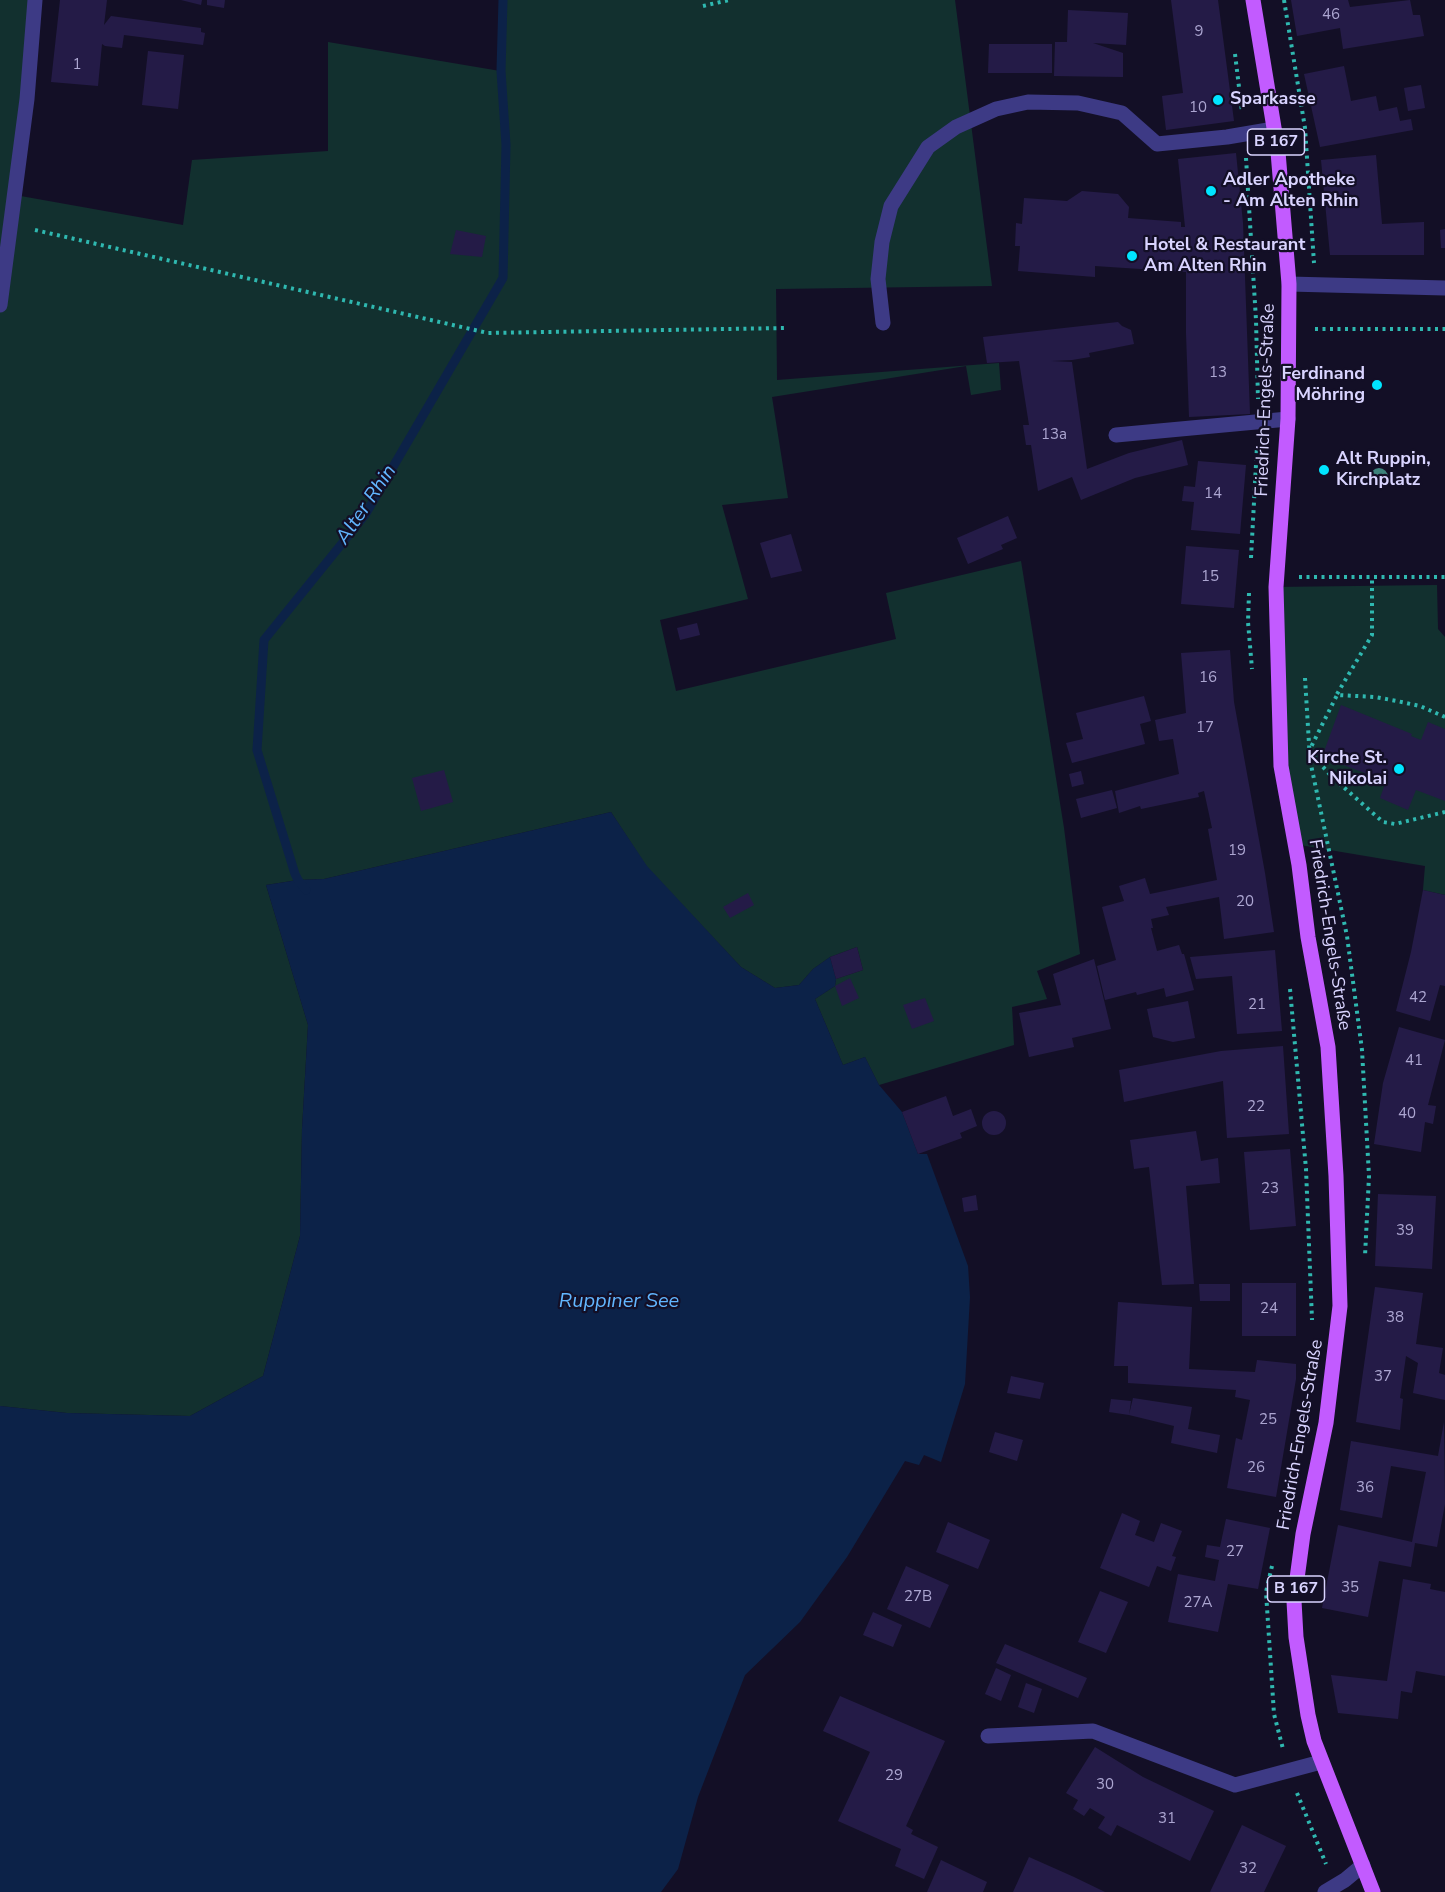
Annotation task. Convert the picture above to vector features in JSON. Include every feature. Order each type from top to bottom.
[{"type":"main road","name":"Friedrich-Engels-Straße","points":[[1253,0],[1274,129],[1289,285],[1288,419],[1277,577],[1281,766],[1328,1047],[1336,1176],[1340,1306],[1335,1366],[1294,1601],[1296,1638],[1308,1715],[1321,1762],[1373,1892]]},
{"type":"street","points":[[0,305],[27,99],[35,0]]},
{"type":"street","points":[[883,323],[878,279],[882,242],[891,206],[928,147],[956,127],[996,109],[1028,102],[1078,103],[1122,113],[1157,144],[1274,129]]},
{"type":"street","points":[[1289,285],[1445,288],[1445,295]]},
{"type":"street","points":[[1116,435],[1288,419]]},
{"type":"street","points":[[988,1736],[1093,1731],[1235,1785],[1321,1762]]},
{"type":"street","points":[[1330,1889],[1363,1865]]},
{"type":"path","points":[[703,6],[729,0]]},
{"type":"path","points":[[1233,45],[1245,134],[1256,320],[1258,422],[1251,563]]},
{"type":"path","points":[[10,225],[488,333],[787,328]]},
{"type":"path","points":[[1315,337],[1316,284]]},
{"type":"path","points":[[1315,329],[1445,329]]},
{"type":"path","points":[[1302,587],[1303,566]]},
{"type":"path","points":[[1277,577],[1445,577]]},
{"type":"path","points":[[1309,751],[1336,695],[1372,635],[1372,577]]},
{"type":"path","points":[[1250,586],[1248,622],[1252,670]]},
{"type":"path","points":[[1305,674],[1309,751],[1347,936],[1362,1050],[1369,1176],[1365,1258]]},
{"type":"path","points":[[1336,695],[1375,697],[1397,701],[1420,706],[1445,717]]},
{"type":"path","points":[[1309,751],[1352,797],[1386,823],[1395,824],[1445,812]]},
{"type":"path","points":[[1290,983],[1306,1169],[1312,1331]]},
{"type":"path","points":[[1274,1557],[1266,1592],[1274,1714],[1289,1771],[1317,1845],[1330,1889]]},
{"type":"green space","points":[[0,0],[35,0],[15,195],[183,225],[192,160],[328,151],[328,42],[500,71],[503,0],[955,0],[992,286],[776,289],[777,380],[999,363],[1001,390],[971,395],[966,366],[772,397],[788,498],[722,505],[748,599],[660,620],[676,691],[896,639],[886,593],[1021,561],[1064,828],[1080,954],[1037,971],[1047,999],[1012,1007],[1014,1045],[879,1085],[865,1057],[843,1065],[815,999],[835,986],[836,979],[863,970],[857,947],[830,957],[813,969],[799,985],[775,988],[741,967],[647,867],[611,812],[324,879],[266,885],[308,1025],[302,1129],[300,1236],[263,1376],[190,1416],[67,1413],[0,1406]]},
{"type":"green space","points":[[1437,585],[1438,629],[1445,637],[1445,895],[1423,890],[1425,866],[1294,844],[1281,766],[1276,587]]},
{"type":"water","name":"Ruppiner See","points":[[611,812],[647,866],[741,967],[775,988],[799,985],[813,969],[830,957],[836,979],[835,986],[815,999],[843,1065],[865,1057],[879,1085],[902,1112],[918,1154],[927,1154],[968,1266],[970,1297],[965,1384],[941,1462],[924,1455],[919,1465],[905,1461],[847,1557],[800,1622],[745,1675],[698,1797],[678,1869],[661,1892],[0,1892],[0,1406],[67,1413],[190,1416],[263,1376],[300,1236],[302,1129],[308,1025],[266,885],[324,879]]},
{"type":"building","points":[[60,0],[107,0],[104,25],[111,16],[201,28],[201,32],[205,33],[203,45],[124,35],[122,48],[102,44],[98,86],[51,82]]},
{"type":"building","points":[[181,0],[202,0],[201,5]]},
{"type":"building","points":[[207,0],[225,0],[224,8],[207,5]]},
{"type":"building","points":[[1171,0],[1218,0],[1234,121],[1166,130],[1162,96],[1183,93]]},
{"type":"building","points":[[1291,0],[1348,0],[1350,7],[1410,0],[1413,15],[1420,15],[1424,36],[1343,49],[1340,28],[1297,36]]},
{"type":"building","points":[[1068,10],[1128,13],[1126,45],[1093,43],[1123,53],[1123,77],[1054,76],[1055,42],[1067,42]]},
{"type":"building","points":[[989,44],[1052,44],[1052,73],[988,73]]},
{"type":"building","points":[[148,51],[184,55],[178,109],[142,105]]},
{"type":"building","points":[[1344,66],[1351,101],[1376,96],[1379,111],[1397,107],[1400,121],[1411,119],[1413,130],[1320,147],[1304,74]]},
{"type":"building","points":[[1421,85],[1425,108],[1408,111],[1404,88]]},
{"type":"building","name":"Hotel & Restaurant Am Alten Rhin","points":[[1236,153],[1243,223],[1250,414],[1189,417],[1186,272],[1095,266],[1095,277],[1018,271],[1020,246],[1015,246],[1016,223],[1022,224],[1024,198],[1067,201],[1082,191],[1118,194],[1129,207],[1128,218],[1181,222],[1181,227],[1185,227],[1178,159]]},
{"type":"building","points":[[1376,155],[1382,224],[1424,222],[1424,255],[1330,255],[1321,160]]},
{"type":"building","points":[[1445,229],[1445,248],[1441,248],[1440,230]]},
{"type":"building","points":[[456,230],[486,236],[482,257],[450,254]]},
{"type":"building","points":[[1118,322],[1131,330],[1134,344],[1089,353],[1090,357],[1051,361],[1072,362],[1087,469],[1129,453],[1182,440],[1188,465],[1135,478],[1081,500],[1072,477],[1038,491],[1031,445],[1026,445],[1023,425],[1029,425],[1019,361],[987,363],[983,337]]},
{"type":"building","points":[[1198,461],[1246,465],[1240,534],[1191,530],[1194,502],[1182,501],[1184,486],[1195,487]]},
{"type":"building","points":[[1008,516],[1017,538],[1001,545],[1003,549],[968,564],[957,538]]},
{"type":"building","points":[[791,534],[802,571],[771,578],[760,543]]},
{"type":"building","points":[[1186,546],[1239,550],[1234,608],[1181,604]]},
{"type":"building","points":[[697,623],[700,635],[680,640],[677,628]]},
{"type":"building","points":[[1230,650],[1234,702],[1274,932],[1224,939],[1219,897],[1166,907],[1169,915],[1151,919],[1157,951],[1179,945],[1184,954],[1194,990],[1166,997],[1164,988],[1105,1000],[1097,966],[1116,960],[1102,907],[1124,901],[1119,886],[1145,878],[1150,894],[1217,880],[1208,829],[1212,828],[1204,791],[1198,793],[1199,797],[1141,809],[1140,806],[1119,813],[1115,791],[1179,774],[1173,739],[1159,741],[1155,720],[1186,713],[1181,653]]},
{"type":"building","points":[[1144,696],[1151,721],[1140,724],[1145,744],[1072,763],[1066,743],[1083,739],[1076,713]]},
{"type":"building","name":"Kirche St. Nikolai","points":[[1341,705],[1412,734],[1411,736],[1421,740],[1428,722],[1445,729],[1445,801],[1416,790],[1408,810],[1380,798],[1386,781],[1322,757]]},
{"type":"building","points":[[444,770],[453,802],[421,811],[412,778]]},
{"type":"building","points":[[1081,771],[1084,784],[1072,787],[1069,774]]},
{"type":"building","points":[[1112,790],[1117,808],[1081,818],[1076,799]]},
{"type":"building","points":[[1423,890],[1445,895],[1445,986],[1440,985],[1430,1021],[1396,1011]]},
{"type":"building","points":[[748,893],[754,905],[730,918],[723,907]]},
{"type":"building","points":[[857,947],[863,970],[836,979],[830,957]]},
{"type":"building","points":[[1275,950],[1282,1031],[1237,1034],[1232,976],[1196,979],[1190,957]]},
{"type":"building","points":[[1094,959],[1111,1029],[1072,1038],[1074,1047],[1029,1057],[1019,1013],[1061,1005],[1053,974]]},
{"type":"building","points":[[850,978],[859,998],[842,1006],[835,986]]},
{"type":"building","points":[[925,998],[934,1021],[912,1029],[903,1005]]},
{"type":"building","points":[[1188,1001],[1195,1038],[1173,1042],[1153,1037],[1147,1009]]},
{"type":"building","points":[[1399,1027],[1445,1040],[1428,1105],[1436,1106],[1433,1124],[1425,1122],[1421,1152],[1374,1144],[1383,1083]]},
{"type":"building","points":[[1283,1046],[1289,1134],[1227,1138],[1223,1081],[1124,1102],[1119,1070],[1221,1051]]},
{"type":"building","points":[[946,1096],[953,1116],[971,1109],[977,1126],[960,1133],[962,1138],[918,1154],[902,1112]]},
{"type":"building","points":[[994,1111],[1003,1114],[1006,1123],[1003,1132],[994,1135],[985,1132],[982,1123],[985,1114]]},
{"type":"building","points":[[1196,1131],[1201,1161],[1218,1158],[1220,1183],[1186,1186],[1194,1284],[1162,1285],[1149,1167],[1134,1169],[1130,1140]]},
{"type":"building","points":[[1290,1149],[1296,1226],[1250,1230],[1244,1152]]},
{"type":"building","points":[[1378,1194],[1436,1196],[1432,1269],[1375,1266]]},
{"type":"building","points":[[976,1195],[978,1210],[964,1212],[962,1198]]},
{"type":"building","points":[[1242,1283],[1296,1283],[1296,1336],[1242,1336]]},
{"type":"building","points":[[1199,1284],[1230,1284],[1230,1301],[1200,1301]]},
{"type":"building","points":[[1375,1287],[1423,1293],[1416,1344],[1443,1348],[1439,1373],[1445,1375],[1445,1400],[1413,1393],[1418,1363],[1406,1356],[1400,1398],[1403,1399],[1400,1430],[1356,1422]]},
{"type":"building","points":[[1118,1302],[1192,1307],[1189,1369],[1255,1372],[1257,1360],[1296,1364],[1296,1379],[1276,1497],[1227,1488],[1236,1438],[1242,1440],[1250,1400],[1235,1397],[1236,1390],[1128,1383],[1128,1366],[1114,1366]]},
{"type":"building","points":[[1011,1376],[1044,1383],[1040,1399],[1007,1393]]},
{"type":"building","points":[[1133,1398],[1192,1407],[1188,1429],[1220,1435],[1217,1453],[1171,1443],[1174,1426],[1129,1415]]},
{"type":"building","points":[[1111,1399],[1131,1401],[1129,1415],[1109,1412]]},
{"type":"building","points":[[1444,1422],[1445,1504],[1437,1547],[1415,1543],[1411,1567],[1379,1561],[1368,1617],[1322,1608],[1338,1525],[1412,1542],[1426,1472],[1391,1466],[1382,1518],[1340,1510],[1351,1441],[1438,1456]]},
{"type":"building","points":[[995,1432],[1023,1440],[1017,1461],[989,1452]]},
{"type":"building","points":[[1122,1513],[1140,1521],[1135,1535],[1154,1542],[1161,1523],[1182,1531],[1172,1556],[1176,1557],[1171,1571],[1157,1566],[1149,1587],[1100,1568]]},
{"type":"building","points":[[1226,1519],[1270,1528],[1258,1589],[1228,1584],[1218,1632],[1168,1622],[1178,1574],[1215,1581],[1219,1560],[1205,1557],[1207,1545],[1220,1547]]},
{"type":"building","points":[[948,1522],[990,1540],[978,1569],[936,1552]]},
{"type":"building","points":[[906,1566],[949,1585],[930,1628],[887,1609]]},
{"type":"building","points":[[1403,1579],[1431,1584],[1430,1589],[1445,1592],[1445,1676],[1416,1671],[1412,1693],[1401,1691],[1398,1719],[1338,1713],[1331,1675],[1387,1681]]},
{"type":"building","points":[[1100,1591],[1128,1602],[1106,1653],[1078,1642]]},
{"type":"building","points":[[873,1612],[902,1625],[893,1647],[863,1635]]},
{"type":"building","points":[[1005,1644],[1087,1678],[1078,1698],[996,1663]]},
{"type":"building","points":[[996,1668],[1011,1675],[1001,1701],[985,1694]]},
{"type":"building","points":[[1026,1683],[1042,1689],[1034,1713],[1018,1707]]},
{"type":"building","points":[[840,1696],[945,1741],[906,1826],[913,1830],[911,1834],[938,1847],[924,1879],[895,1866],[901,1849],[838,1821],[870,1752],[823,1731]]},
{"type":"building","points":[[1095,1747],[1143,1777],[1214,1811],[1190,1861],[1117,1825],[1111,1836],[1098,1828],[1105,1817],[1090,1808],[1084,1816],[1073,1809],[1078,1800],[1066,1793]]},
{"type":"building","points":[[1242,1825],[1286,1846],[1264,1892],[1210,1892]]},
{"type":"building","points":[[1029,1857],[1074,1877],[1105,1892],[1013,1892]]},
{"type":"building","points":[[941,1860],[987,1882],[983,1892],[927,1892]]},
{"type":"waterway","name":"Alter Rhin","points":[[306,890],[295,874],[257,750],[264,640],[365,515],[503,278],[506,145],[501,71],[503,0]]},
{"type":"place","name":"Sparkasse","points":[[1218,100]]},
{"type":"place","name":"Adler Apotheke - Am Alten Rhin","points":[[1211,191]]},
{"type":"place","name":"Hotel & Restaurant Am Alten Rhin","points":[[1132,256]]},
{"type":"place","name":"Ferdinand Möhring","points":[[1377,385]]},
{"type":"place","name":"Alt Ruppin, Kirchplatz","points":[[1324,470]]},
{"type":"place","name":"Kirche St. Nikolai","points":[[1399,769]]}]
